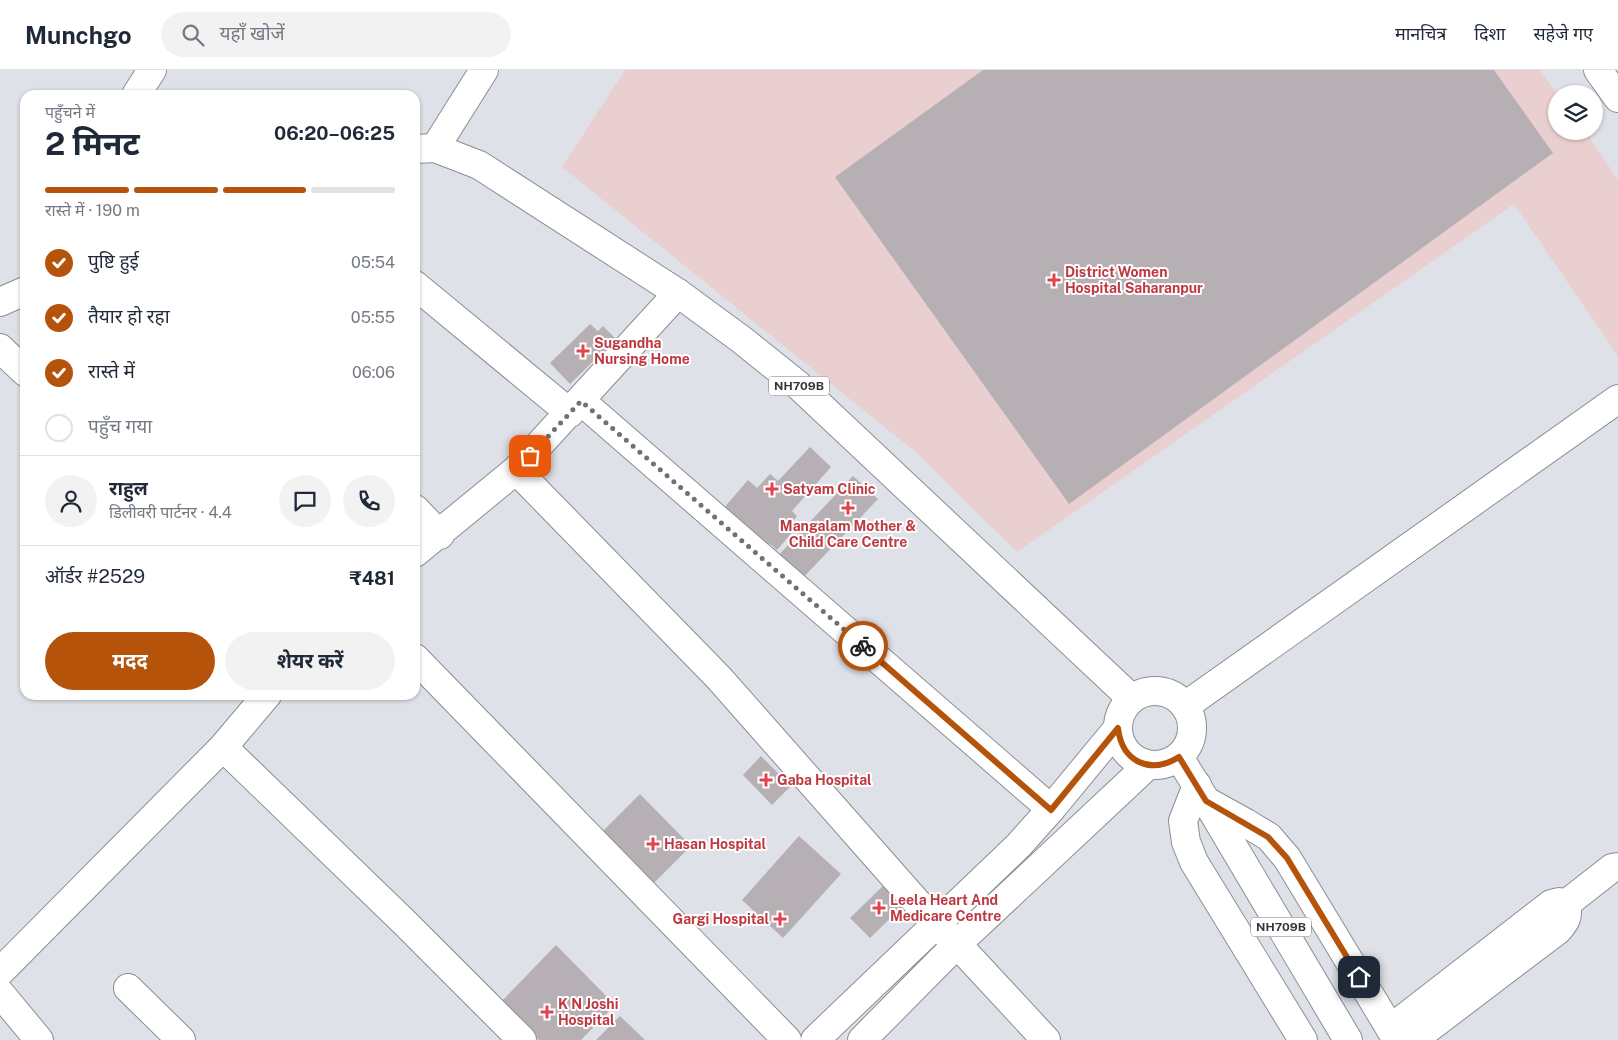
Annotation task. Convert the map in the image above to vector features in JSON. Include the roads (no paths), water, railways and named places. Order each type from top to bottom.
[{"type":"main road","points":[[139,90],[152,70]]},
{"type":"main road","points":[[425,149],[484,70]]},
{"type":"main road","points":[[1598,70],[1618,98]]},
{"type":"main road","name":"NH709B","points":[[425,149],[479,166],[678,293],[742,340],[798,385],[1132,698]]},
{"type":"main road","points":[[420,289],[576,407],[1051,810]]},
{"type":"main road","points":[[0,302],[20,293]]},
{"type":"main road","points":[[420,549],[440,535],[516,470],[576,407],[678,293]]},
{"type":"main road","points":[[0,348],[20,367]]},
{"type":"main road","points":[[1185,706],[1618,399]]},
{"type":"main road","points":[[516,470],[719,678],[936,924],[1046,1040]]},
{"type":"main road","points":[[420,514],[440,535]]},
{"type":"main road","points":[[420,663],[787,1040]]},
{"type":"main road","points":[[1154,691],[1166,693],[1176,698],[1185,706],[1190,716],[1191,738],[1179,757],[1159,765],[1148,765],[1138,762],[1130,756],[1119,738],[1118,728],[1122,712],[1132,698],[1154,691]]},
{"type":"main road","points":[[0,972],[223,747],[263,700]]},
{"type":"main road","points":[[815,1040],[1019,845],[1051,810],[1118,728]]},
{"type":"main road","points":[[223,747],[404,922],[522,1040]]},
{"type":"main road","name":"NH709B","points":[[1179,757],[1348,1040]]},
{"type":"main road","points":[[862,1040],[957,944],[1148,765]]},
{"type":"main road","points":[[1303,1040],[1194,862],[1186,842],[1183,821],[1201,793],[1268,837],[1287,858],[1400,1036],[1551,904],[1559,902],[1566,904],[1612,868],[1618,868]]},
{"type":"main road","points":[[128,988],[181,1040]]},
{"type":"main road","points":[[0,993],[39,1040]]},
{"type":"place","name":"District Women Hospital Saharanpur","points":[[1054,280]]},
{"type":"place","name":"Sugandha Nursing Home","points":[[583,351]]},
{"type":"place","name":"Satyam Clinic","points":[[772,489]]},
{"type":"place","name":"Mangalam Mother & Child Care Centre","points":[[848,508]]},
{"type":"place","name":"Gaba Hospital","points":[[766,780]]},
{"type":"place","name":"Hasan Hospital","points":[[653,844]]},
{"type":"place","name":"Leela Heart And Medicare Centre","points":[[879,908]]},
{"type":"place","name":"Gargi Hospital","points":[[780,919]]},
{"type":"place","name":"K N Joshi Hospital","points":[[547,1012]]}]
